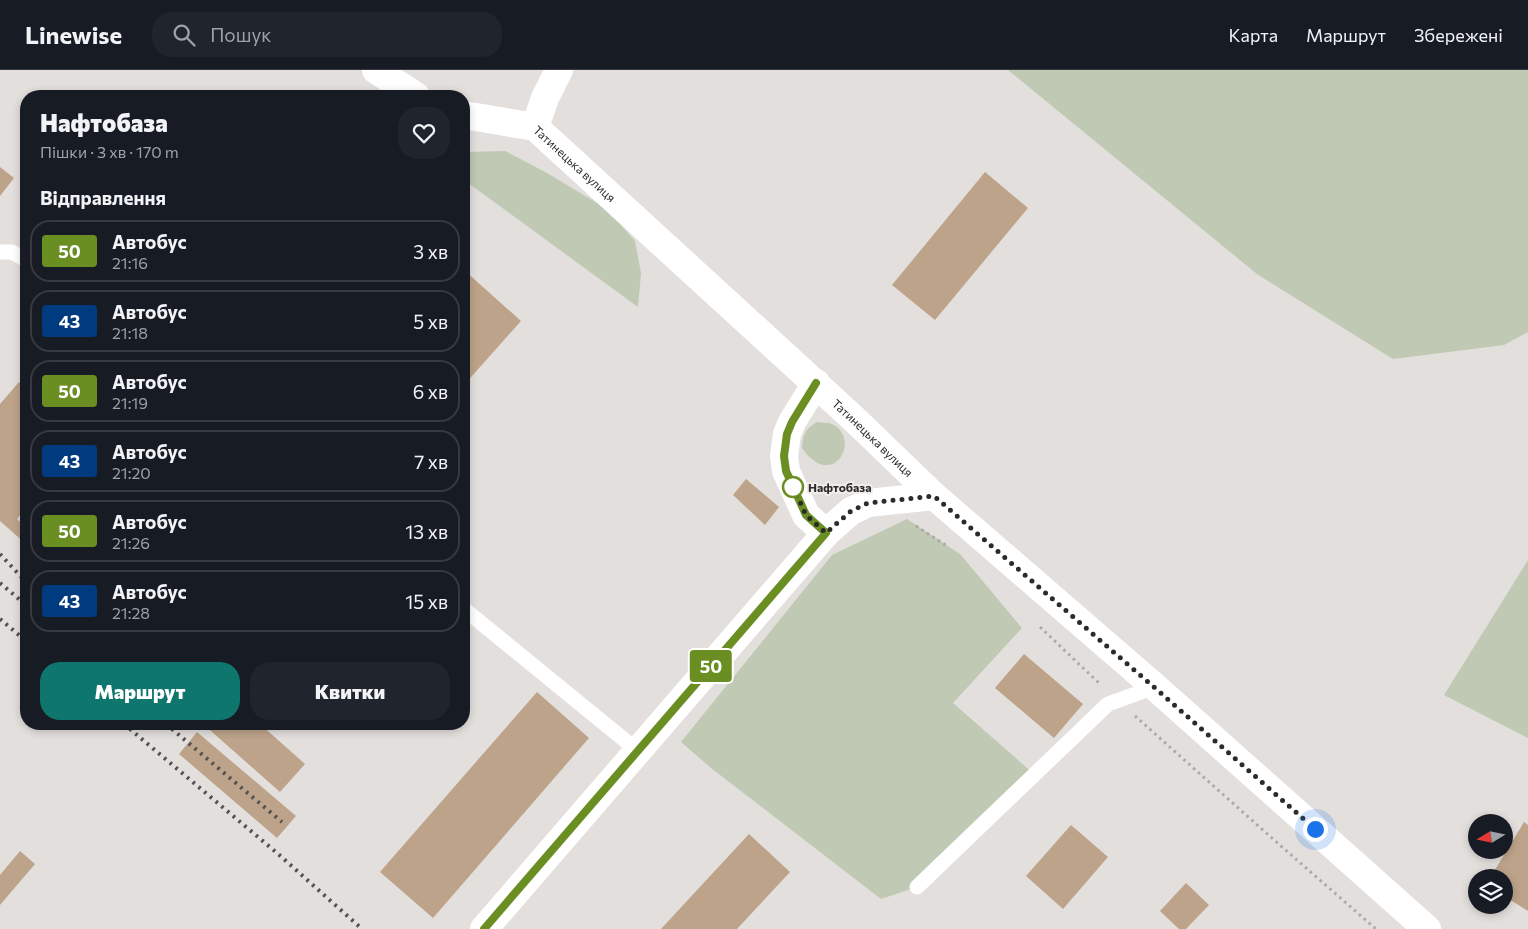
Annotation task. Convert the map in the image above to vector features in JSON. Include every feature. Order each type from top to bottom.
[{"type":"street","points":[[376,70],[407,90]]},
{"type":"street","points":[[535,128],[545,98],[559,70]]},
{"type":"street","name":"Татинецька вулиця","points":[[470,117],[535,128],[854,418],[934,496],[1155,688],[1427,929]]},
{"type":"street","points":[[816,383],[792,422],[787,434],[784,456],[786,471],[806,515],[826,533]]},
{"type":"street","points":[[484,929],[826,533],[851,511],[868,503],[934,496]]},
{"type":"lane","points":[[0,252],[12,252],[20,257]]},
{"type":"lane","points":[[470,614],[638,750]]},
{"type":"lane","points":[[918,886],[1108,704],[1155,688]]},
{"type":"green space","points":[[1008,70],[1528,70],[1528,332],[1504,345],[1393,359],[1257,274]]},
{"type":"green space","points":[[505,151],[547,173],[607,209],[635,241],[641,273],[638,307],[470,184],[470,152]]},
{"type":"green space","points":[[817,422],[832,424],[841,431],[845,440],[844,450],[840,458],[833,464],[824,465],[813,460],[802,448],[805,433]]},
{"type":"green space","points":[[907,519],[960,554],[1022,628],[953,703],[1035,775],[917,887],[881,899],[711,768],[681,742],[832,555]]},
{"type":"green space","points":[[1528,560],[1528,738],[1444,695]]},
{"type":"building","points":[[0,167],[14,178],[0,196]]},
{"type":"building","points":[[985,172],[1028,208],[935,320],[892,285]]},
{"type":"building","points":[[470,275],[521,321],[470,378]]},
{"type":"building","points":[[20,383],[20,515],[17,519],[20,522],[20,539],[0,521],[0,404]]},
{"type":"building","points":[[746,479],[779,507],[765,525],[733,495]]},
{"type":"building","points":[[1024,654],[1083,704],[1054,738],[995,688]]},
{"type":"building","points":[[537,692],[589,738],[433,918],[380,872]]},
{"type":"building","points":[[210,730],[267,730],[305,764],[280,792]]},
{"type":"building","points":[[197,732],[296,816],[277,838],[179,754]]},
{"type":"building","points":[[1524,822],[1528,825],[1528,911],[1513,902],[1513,869],[1495,869],[1502,859],[1513,859],[1513,840]]},
{"type":"building","points":[[1071,825],[1108,857],[1063,909],[1026,876]]},
{"type":"building","points":[[749,834],[790,872],[737,929],[661,929]]},
{"type":"building","points":[[20,851],[35,864],[0,905],[0,875]]},
{"type":"building","points":[[1186,883],[1209,905],[1186,929],[1179,929],[1160,911]]},
{"type":"railway","points":[[0,554],[20,576]]},
{"type":"railway","points":[[0,583],[20,600]]},
{"type":"railway","points":[[0,619],[20,636]]},
{"type":"railway","points":[[131,730],[277,853],[362,929]]},
{"type":"railway","points":[[173,730],[282,822]]},
{"type":"bus line","name":"50","points":[[484,929],[826,533],[806,515],[786,471],[784,456],[787,434],[792,422],[816,383]]},
{"type":"place","name":"Нафтобаза","points":[[793,487]]},
{"type":"route","points":[[793,487],[806,515],[826,533],[851,511],[868,503],[934,496],[1315,829]]}]
